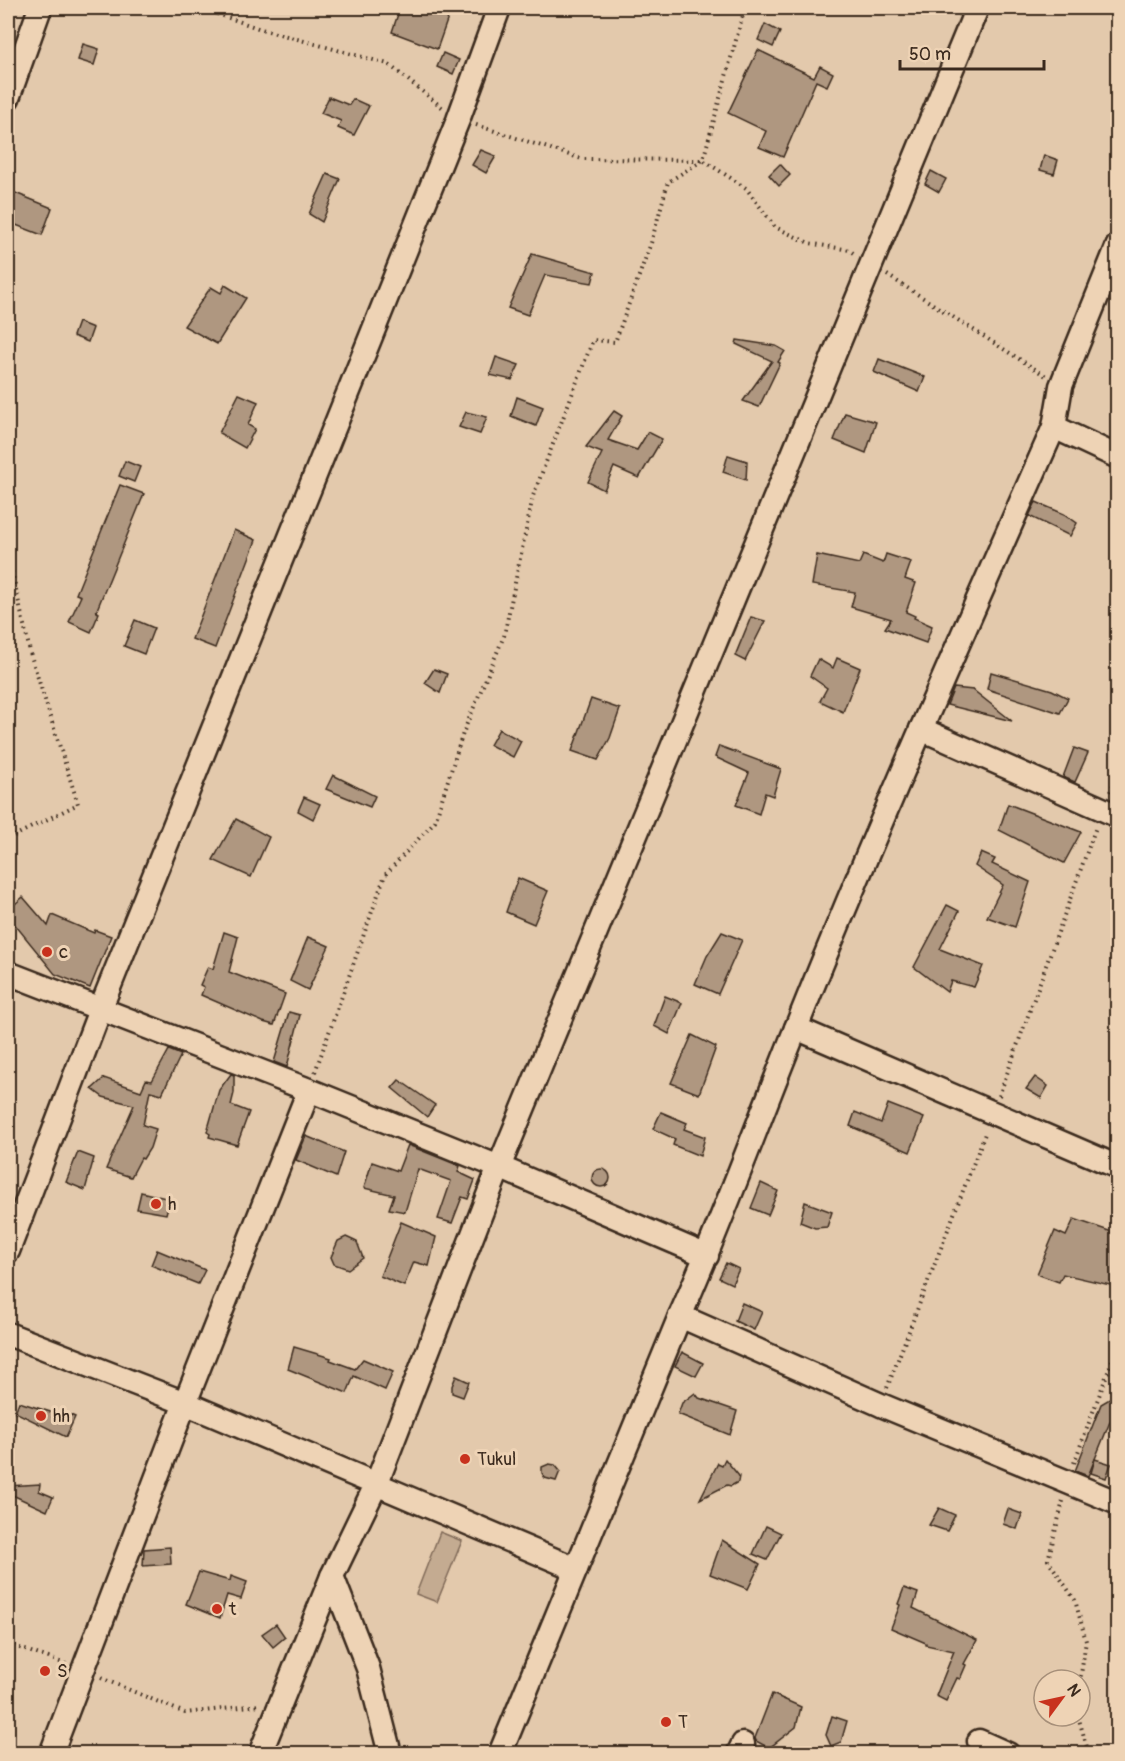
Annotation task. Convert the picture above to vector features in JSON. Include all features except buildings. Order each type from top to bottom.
[{"type":"street","points":[[8,98],[40,8]]},
{"type":"street","points":[[8,1251],[100,1010],[458,120],[499,8]]},
{"type":"street","points":[[260,1754],[332,1576],[376,1485],[499,1167],[977,8]]},
{"type":"street","points":[[500,1754],[680,1316],[707,1256],[796,1028],[921,729],[1054,427],[1061,386],[1118,245]]},
{"type":"street","points":[[1054,427],[1118,457]]},
{"type":"street","points":[[921,729],[1110,813]]},
{"type":"street","points":[[8,973],[309,1090],[499,1167],[707,1256]]},
{"type":"street","points":[[796,1028],[1118,1167]]},
{"type":"street","points":[[51,1754],[185,1403],[309,1090]]},
{"type":"street","points":[[680,1316],[880,1405],[1118,1503]]},
{"type":"street","points":[[8,1334],[185,1403],[576,1569]]},
{"type":"street","points":[[332,1576],[368,1668],[390,1754]]},
{"type":"street","points":[[979,1742],[1008,1754]]},
{"type":"path","points":[[200,8],[261,29],[388,64],[458,120],[582,159],[703,160],[746,188],[775,227],[809,243],[849,250],[1061,386]]},
{"type":"path","points":[[309,1090],[385,875],[435,821],[463,733],[504,636],[533,496],[593,340],[615,342],[651,243],[668,182],[703,160],[742,18],[747,8]]},
{"type":"path","points":[[8,554],[31,656],[78,804],[8,839]]},
{"type":"path","points":[[880,1405],[1110,813],[1118,774]]},
{"type":"path","points":[[1082,1668],[1086,1641],[1075,1600],[1048,1560],[1067,1481],[1118,1345]]},
{"type":"path","points":[[8,1644],[82,1670],[185,1713],[270,1704]]},
{"type":"path","points":[[1081,1728],[1089,1754]]},
{"type":"shaded area","points":[[440,1532],[462,1541],[437,1602],[416,1594]]},
{"type":"place","name":"c","points":[[47,952]]},
{"type":"place","name":"h","points":[[156,1204]]},
{"type":"place","name":"hh","points":[[41,1416]]},
{"type":"place","name":"Tukul","points":[[465,1459]]},
{"type":"place","name":"t","points":[[217,1609]]},
{"type":"place","name":"S","points":[[45,1671]]},
{"type":"place","name":"T","points":[[666,1722]]}]
